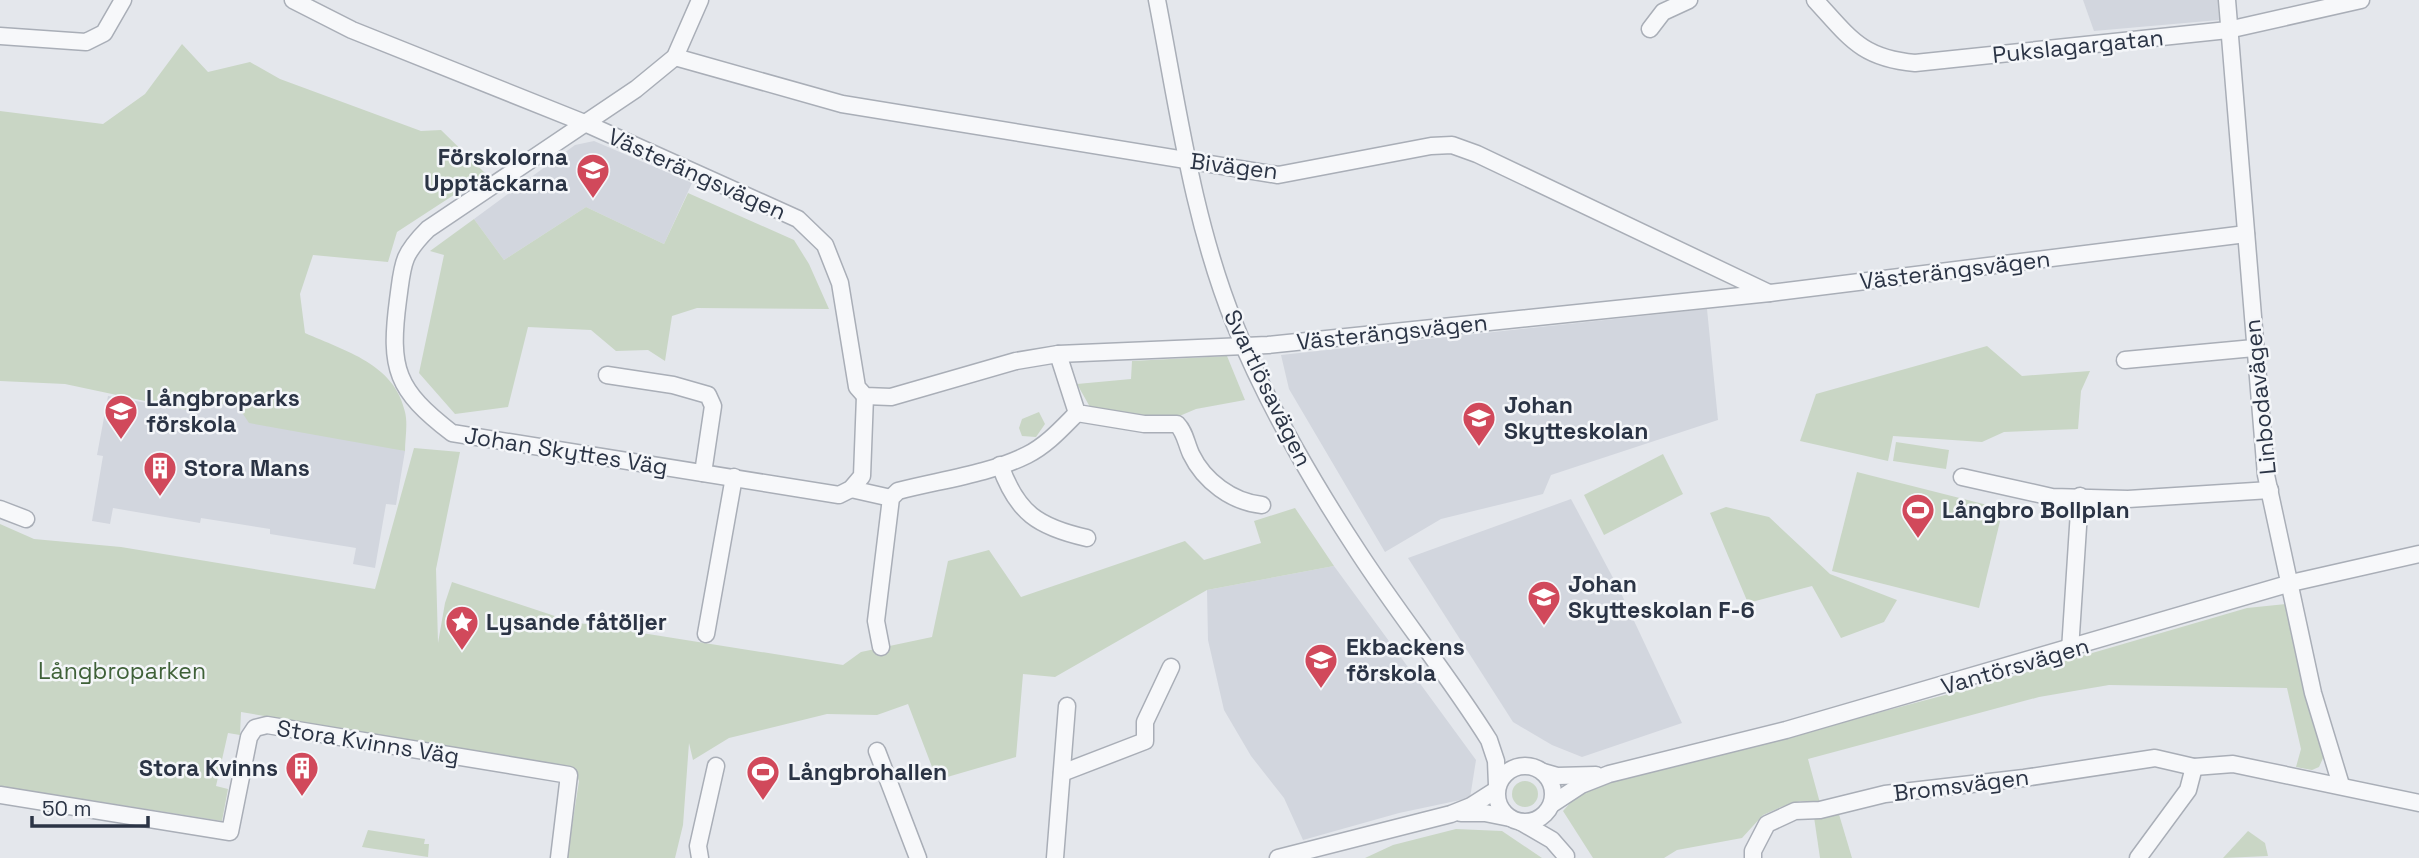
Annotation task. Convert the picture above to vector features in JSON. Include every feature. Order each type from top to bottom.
[{"type":"street","points":[[0,36],[86,42],[104,33],[123,0]]},
{"type":"street","name":"Västerängsvägen","points":[[293,0],[352,30],[587,124],[798,219],[825,245],[840,283],[857,387],[865,396],[891,397],[1016,361],[1058,354],[1220,345],[1244,347],[1770,293],[2246,234]]},
{"type":"street","name":"Johan Skyttes Väg","points":[[699,0],[675,57],[587,124],[428,229],[414,243],[403,258],[393,334],[394,359],[422,410],[452,433],[839,495],[851,489],[891,498]]},
{"type":"street","name":"Svartlösavägen","points":[[1157,0],[1188,161],[1210,248],[1244,347],[1296,451],[1338,520],[1483,731],[1496,761],[1497,787]]},
{"type":"street","points":[[1650,29],[1663,12],[1689,0]]},
{"type":"street","name":"Pukslagargatan","points":[[1815,0],[1863,49],[1886,61],[1915,63],[2228,30],[2361,0]]},
{"type":"street","name":"Linbodavägen","points":[[2227,0],[2254,348],[2270,490],[2313,693],[2341,785]]},
{"type":"street","name":"Bivägen","points":[[675,57],[842,104],[1278,175],[1431,146],[1452,145],[1477,154],[1770,293]]},
{"type":"street","points":[[2125,360],[2254,348]]},
{"type":"street","points":[[1058,354],[1077,413]]},
{"type":"street","points":[[607,375],[673,385],[708,395],[713,406],[703,473]]},
{"type":"street","points":[[851,489],[862,476],[865,396]]},
{"type":"street","points":[[881,647],[876,621],[891,498],[898,491],[1000,465],[1045,444],[1077,413]]},
{"type":"street","points":[[1077,413],[1143,424],[1177,424],[1196,464],[1220,488],[1248,503],[1262,505]]},
{"type":"street","points":[[1000,465],[1009,491],[1019,506],[1047,527],[1087,538]]},
{"type":"street","points":[[706,634],[734,477]]},
{"type":"street","points":[[1962,477],[2052,497],[2128,499],[2270,490]]},
{"type":"street","points":[[2070,650],[2080,496]]},
{"type":"street","points":[[0,509],[26,519]]},
{"type":"street","name":"Vantörsvägen","points":[[1551,806],[1581,785],[1609,774],[1749,740],[2070,650],[2291,583],[2419,554]]},
{"type":"street","points":[[1062,773],[1146,741],[1145,722],[1171,667]]},
{"type":"street","points":[[1055,858],[1067,706]]},
{"type":"street","name":"Stora Kvinns Väg","points":[[0,795],[230,832],[249,737],[255,728],[267,725],[569,775],[559,858]]},
{"type":"street","name":"Svartlösavägen","points":[[1483,731],[1507,754],[1539,770]]},
{"type":"street","points":[[877,751],[918,858]]},
{"type":"street","name":"Bromsvägen","points":[[1753,858],[1753,851],[1767,824],[1795,811],[1820,810],[1885,794],[2024,778],[2155,758],[2194,767],[2233,764],[2419,803]]},
{"type":"street","points":[[701,858],[698,846],[716,766]]},
{"type":"street","points":[[1278,858],[1451,814],[1471,806],[1497,787],[1508,771],[1517,767],[1539,770],[1552,788],[1551,806],[1555,833],[1567,857]]},
{"type":"street","points":[[2138,858],[2188,790],[2194,767]]},
{"type":"street","name":"Vantörsvägen","points":[[1539,770],[1558,776],[1609,774]]},
{"type":"street","points":[[1497,787],[1498,804],[1515,820],[1537,819],[1551,806]]},
{"type":"street","points":[[1451,814],[1486,813],[1515,820],[1540,832],[1567,857]]},
{"type":"shaded area","points":[[2083,0],[2218,0],[2219,20],[2094,31]]},
{"type":"shaded area","name":"Förskolorna Upptäckarna","points":[[594,141],[692,183],[664,244],[586,207],[504,260],[474,219],[575,145]]},
{"type":"shaded area","name":"Johan Skytteskolan","points":[[1707,309],[1718,420],[1551,475],[1543,494],[1441,519],[1385,552],[1289,389],[1281,355]]},
{"type":"shaded area","points":[[108,396],[192,411],[215,402],[405,451],[396,505],[386,504],[375,568],[353,564],[356,548],[270,534],[270,529],[201,518],[200,523],[113,508],[110,524],[92,521],[103,456],[97,455]]},
{"type":"shaded area","name":"Johan Skytteskolan F-6","points":[[1571,499],[1620,591],[1682,723],[1582,757],[1552,745],[1513,722],[1408,558]]},
{"type":"shaded area","name":"Ekbackens förskola","points":[[1334,566],[1476,760],[1470,798],[1399,813],[1303,840],[1284,798],[1251,756],[1224,710],[1208,640],[1207,590]]},
{"type":"green space","points":[[182,44],[208,72],[250,62],[280,79],[421,131],[441,130],[486,174],[397,232],[388,262],[313,255],[300,294],[305,333],[352,353],[380,371],[391,382],[405,412],[405,451],[249,423],[239,408],[215,402],[192,411],[65,384],[0,381],[0,111],[103,124],[145,94]]},
{"type":"green space","points":[[688,193],[794,240],[809,264],[829,309],[697,308],[672,316],[665,361],[648,350],[616,351],[591,330],[528,327],[508,407],[455,414],[419,373],[444,255],[430,251],[474,219],[504,260],[586,207],[664,244]]},
{"type":"green space","points":[[1987,346],[2022,376],[2090,371],[2081,391],[2078,429],[2004,432],[1982,442],[1893,436],[1888,461],[1800,441],[1816,394]]},
{"type":"green space","points":[[1227,356],[1245,400],[1196,409],[1170,420],[1090,407],[1077,384],[1131,379],[1132,361]]},
{"type":"green space","points":[[1039,412],[1045,424],[1036,437],[1022,436],[1019,428],[1022,419]]},
{"type":"green space","points":[[1896,442],[1949,450],[1946,469],[1893,461]]},
{"type":"green space","name":"Långbroparken","points":[[414,448],[460,452],[436,569],[438,643],[445,603],[452,582],[573,622],[843,665],[861,652],[932,637],[948,561],[989,550],[1021,597],[1185,541],[1204,560],[1261,543],[1254,521],[1295,508],[1334,566],[1207,590],[1055,677],[1023,674],[1016,757],[937,780],[908,704],[877,715],[827,714],[729,738],[693,760],[689,743],[683,825],[675,858],[567,858],[579,781],[574,770],[241,712],[240,735],[228,733],[216,786],[228,789],[222,821],[0,786],[0,524],[34,539],[121,547],[375,589]]},
{"type":"green space","points":[[1663,454],[1683,494],[1604,535],[1584,495]]},
{"type":"green space","name":"Långbro Bollplan","points":[[1857,472],[2003,509],[1979,608],[1832,571]]},
{"type":"green space","points":[[1726,507],[1769,517],[1830,574],[1897,600],[1884,622],[1841,638],[1812,586],[1748,603],[1710,513]]},
{"type":"green space","points":[[2286,604],[2324,756],[2319,767],[2312,770],[2296,767],[2301,749],[2287,688],[2109,685],[2039,697],[1808,759],[1820,803],[1800,801],[1781,807],[1763,815],[1742,838],[1677,850],[1664,858],[1593,858],[1563,811],[1579,793],[1611,781],[1979,686],[2247,608]]},
{"type":"green space","points":[[1525,781],[1534,785],[1538,794],[1534,803],[1525,807],[1516,803],[1512,794],[1516,785]]},
{"type":"green space","points":[[1838,811],[1852,858],[1820,858],[1814,817]]},
{"type":"green space","points":[[1456,829],[1502,831],[1542,858],[1365,858],[1393,845]]},
{"type":"green space","points":[[368,830],[425,839],[424,844],[429,844],[428,857],[362,847]]},
{"type":"green space","points":[[2248,831],[2265,843],[2268,856],[2223,858]]},
{"type":"place","name":"Förskolorna Upptäckarna","points":[[593,200]]},
{"type":"place","name":"Långbroparks förskola","points":[[121,441]]},
{"type":"place","name":"Johan Skytteskolan","points":[[1479,448]]},
{"type":"place","name":"Stora Mans","points":[[160,498]]},
{"type":"place","name":"Långbro Bollplan","points":[[1918,540]]},
{"type":"place","name":"Johan Skytteskolan F-6","points":[[1544,627]]},
{"type":"place","name":"Lysande fåtöljer","points":[[462,652]]},
{"type":"place","name":"Ekbackens förskola","points":[[1321,690]]},
{"type":"place","name":"Stora Kvinns","points":[[302,798]]},
{"type":"place","name":"Långbrohallen","points":[[763,802]]}]
